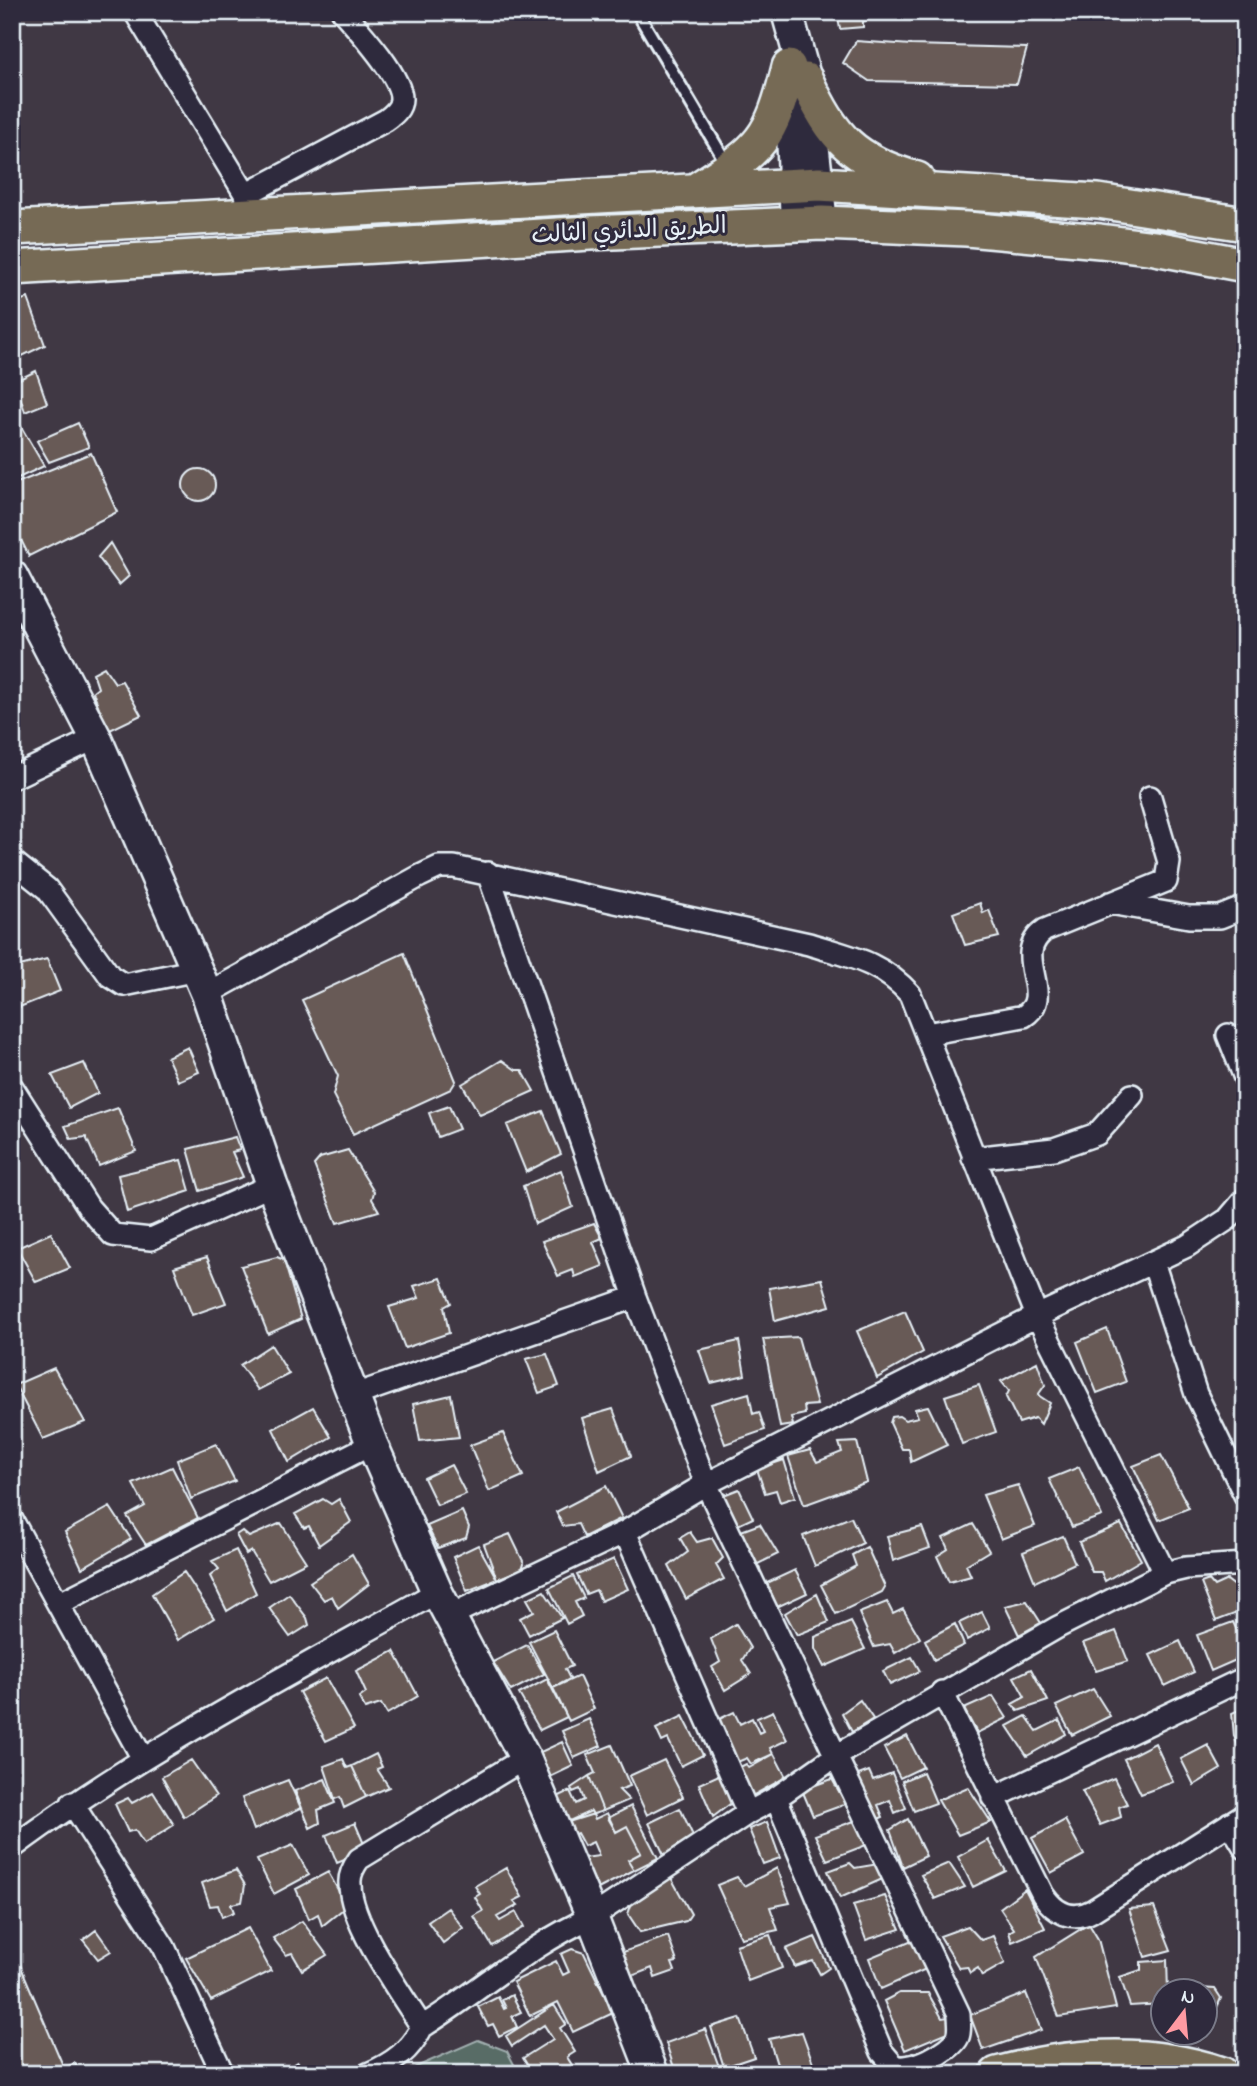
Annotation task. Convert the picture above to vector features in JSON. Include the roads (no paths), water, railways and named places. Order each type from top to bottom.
[{"type":"main road","points":[[698,189],[730,169],[760,145],[797,73]]},
{"type":"main road","points":[[797,73],[839,138],[867,160],[898,174],[956,190]]},
{"type":"main road","name":"الطريق الدائري الثالث","points":[[12,228],[252,206],[807,184],[956,190],[1098,201],[1245,224]]},
{"type":"main road","name":"الطريق الدائري الثالث","points":[[12,268],[809,223],[967,229],[1100,241],[1245,265]]},
{"type":"main road","points":[[997,2074],[1037,2063],[1097,2055],[1159,2059],[1222,2074]]},
{"type":"street","points":[[135,12],[252,206],[386,120],[399,108],[401,94],[394,78],[344,12]]},
{"type":"street","points":[[789,21],[797,73],[809,223]]},
{"type":"street","points":[[12,576],[96,738],[202,982],[272,1185],[352,1396],[443,1604],[525,1758],[592,1917],[653,2074]]},
{"type":"street","points":[[12,778],[96,738]]},
{"type":"street","points":[[926,1034],[1024,1016],[1033,1010],[1037,1002],[1030,951],[1035,937],[1166,881],[1169,862],[1150,797]]},
{"type":"street","points":[[12,861],[47,889],[110,976],[124,985],[202,982],[439,867],[466,867],[809,944],[861,960],[892,974],[911,994],[972,1158],[1037,1316],[1165,1573]]},
{"type":"street","points":[[488,873],[635,1297],[706,1484],[959,2014],[959,2036],[953,2044],[918,2065],[904,2068],[894,2065],[882,2052],[776,1798]]},
{"type":"street","points":[[1110,903],[1189,916],[1220,917],[1245,907]]},
{"type":"street","points":[[1228,1035],[1245,1078]]},
{"type":"street","points":[[12,1087],[75,1188],[100,1224],[113,1235],[151,1239],[272,1185]]},
{"type":"street","points":[[972,1158],[1054,1149],[1097,1134],[1132,1095]]},
{"type":"street","points":[[12,1847],[72,1803],[142,1759],[443,1604],[625,1532],[706,1484],[1037,1316],[1207,1235],[1245,1199]]},
{"type":"street","points":[[1153,1262],[1196,1394],[1245,1495]]},
{"type":"street","points":[[352,1396],[635,1297]]},
{"type":"street","points":[[60,1603],[372,1444]]},
{"type":"street","points":[[12,1520],[60,1603],[142,1759]]},
{"type":"street","points":[[625,1532],[748,1813]]},
{"type":"street","points":[[369,2074],[391,2065],[413,2045],[422,2027],[527,1951],[557,1932],[592,1917],[748,1813],[776,1798],[837,1755],[942,1692],[1058,1627],[1165,1573],[1185,1568],[1243,1567]]},
{"type":"street","points":[[993,1798],[1245,1678]]},
{"type":"street","points":[[942,1692],[993,1798],[1051,1907],[1071,1917],[1082,1917],[1237,1818],[1245,1848]]},
{"type":"street","points":[[422,2027],[379,1961],[356,1908],[349,1884],[353,1868],[359,1859],[525,1758]]},
{"type":"street","points":[[72,1803],[163,1947],[223,2074]]},
{"type":"lane","points":[[637,12],[730,169]]}]
